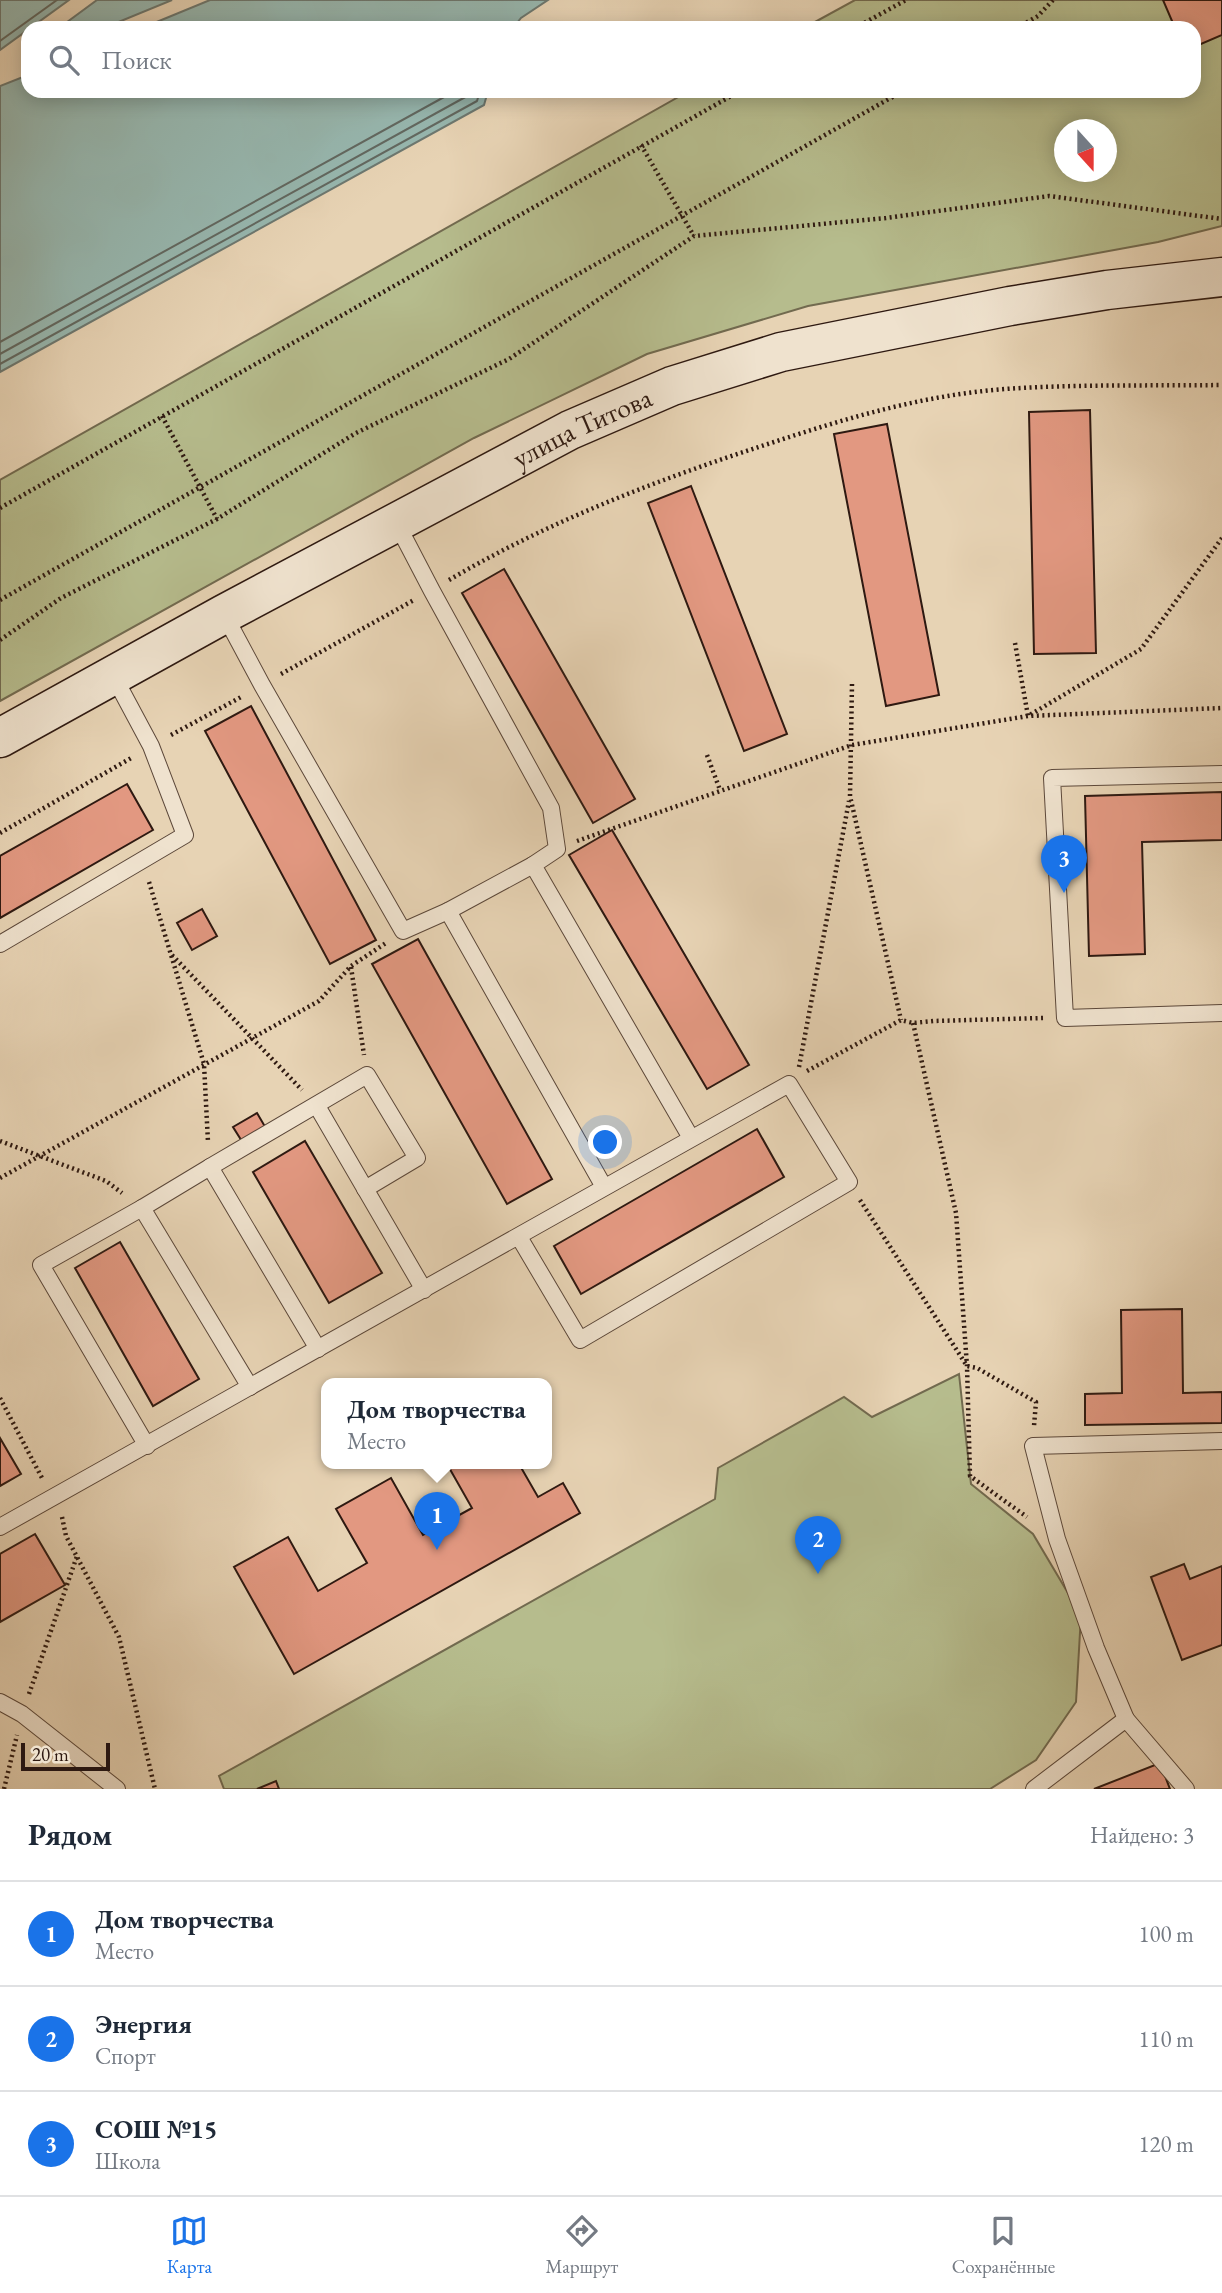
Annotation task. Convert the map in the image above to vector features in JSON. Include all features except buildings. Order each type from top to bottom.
[{"type":"main road","name":"улица Титова","points":[[0,737],[570,430],[672,386],[781,352],[1010,306],[1107,290],[1222,276]]},
{"type":"lane","points":[[224,614],[403,931],[448,911],[557,849],[551,808],[396,522]]},
{"type":"lane","points":[[0,944],[185,835],[151,746],[113,675]]},
{"type":"lane","points":[[1222,774],[1052,778],[1065,1018],[1222,1013]]},
{"type":"lane","points":[[533,865],[691,1138]]},
{"type":"lane","points":[[448,911],[604,1188]]},
{"type":"lane","points":[[147,1446],[41,1265],[367,1075],[416,1158],[365,1189]]},
{"type":"lane","points":[[0,1527],[789,1084],[849,1182],[580,1340],[519,1237]]},
{"type":"lane","points":[[317,1106],[424,1290]]},
{"type":"lane","points":[[210,1167],[318,1349]]},
{"type":"lane","points":[[142,1208],[250,1387]]},
{"type":"lane","points":[[1186,1789],[1126,1719],[1096,1647],[1057,1539],[1033,1446],[1222,1441]]},
{"type":"lane","points":[[0,1702],[22,1714],[117,1789]]},
{"type":"lane","points":[[1034,1789],[1126,1719]]},
{"type":"path","points":[[868,21],[905,0]]},
{"type":"path","points":[[1029,21],[1054,0]]},
{"type":"path","points":[[0,508],[727,98]]},
{"type":"path","points":[[0,600],[890,98]]},
{"type":"path","points":[[641,145],[694,236]]},
{"type":"path","points":[[0,640],[61,598],[217,519],[356,433],[509,359],[694,236],[886,218],[1049,196],[1222,219]]},
{"type":"path","points":[[0,833],[491,556],[616,498],[696,467],[898,404],[1004,389],[1222,385]]},
{"type":"path","points":[[162,416],[217,519]]},
{"type":"path","points":[[1028,716],[1141,649],[1222,538]]},
{"type":"path","points":[[1015,643],[1028,716]]},
{"type":"path","points":[[852,684],[850,796],[797,1076],[901,1020],[913,1023],[1065,1018]]},
{"type":"path","points":[[557,849],[589,835],[852,745],[1028,716],[1222,708]]},
{"type":"path","points":[[707,755],[720,790]]},
{"type":"path","points":[[850,796],[901,1020]]},
{"type":"path","points":[[143,860],[204,1064],[210,1167]]},
{"type":"path","points":[[0,1178],[319,1001],[351,966],[403,931]]},
{"type":"path","points":[[171,955],[317,1106]]},
{"type":"path","points":[[351,966],[367,1075]]},
{"type":"path","points":[[913,1023],[956,1213],[967,1366],[971,1476],[1057,1539]]},
{"type":"path","points":[[0,1141],[106,1181],[142,1208]]},
{"type":"path","points":[[849,1182],[967,1366],[977,1368],[1036,1402],[1033,1446]]},
{"type":"path","points":[[0,1398],[61,1513],[66,1536],[119,1637],[155,1789]]},
{"type":"path","points":[[4,1789],[22,1714],[77,1556]]},
{"type":"green space","points":[[855,0],[1222,0],[1222,226],[1158,242],[808,306],[647,354],[474,438],[0,701],[0,480],[677,98],[1201,98],[1201,21],[817,21]]},
{"type":"green space","points":[[959,1374],[971,1484],[1033,1534],[1081,1615],[1076,1702],[1036,1760],[990,1789],[224,1789],[219,1776],[715,1499],[718,1468],[844,1397],[872,1417]]},
{"type":"water","points":[[0,0],[69,0],[40,21],[21,21],[21,35],[0,50]]},
{"type":"water","points":[[97,0],[172,0],[121,21],[68,21]]},
{"type":"water","points":[[210,0],[548,0],[519,21],[159,21]]},
{"type":"water","points":[[21,78],[21,98],[486,98],[484,105],[0,372],[0,86]]},
{"type":"place","name":"СОШ №15","points":[[1064,893]]},
{"type":"place","name":"Дом творчества","points":[[437,1550]]},
{"type":"place","name":"Энергия","points":[[818,1574]]}]
